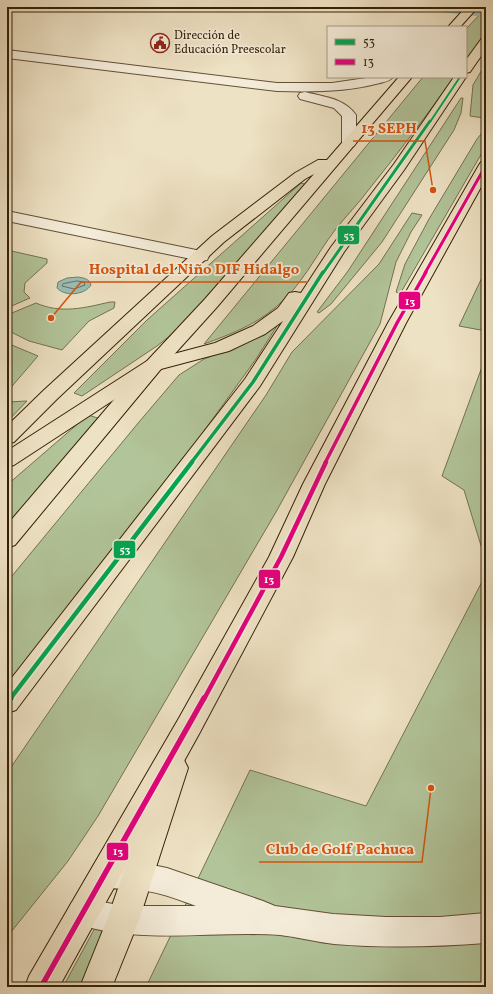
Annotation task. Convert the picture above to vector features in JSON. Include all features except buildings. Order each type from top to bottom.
[{"type":"main road","points":[[455,26],[469,10]]},
{"type":"main road","points":[[467,67],[486,40]]},
{"type":"main road","points":[[7,540],[154,365],[211,303],[405,78]]},
{"type":"main road","points":[[7,703],[253,382],[337,251],[399,167],[459,78]]},
{"type":"main road","points":[[7,438],[50,395],[218,239],[300,176],[344,148]]},
{"type":"main road","points":[[41,987],[189,726],[281,557],[314,484],[397,324],[486,165]]},
{"type":"main road","points":[[7,460],[154,365],[222,347],[259,330],[284,312],[321,263],[337,251]]},
{"type":"main road","points":[[96,987],[123,920],[189,726]]},
{"type":"street","points":[[15,57],[277,87],[315,89],[349,86],[383,78]]},
{"type":"street","points":[[15,57],[241,90],[280,92],[315,98],[339,105],[349,115],[344,148]]},
{"type":"street","points":[[7,216],[201,256]]},
{"type":"street","points":[[105,875],[138,876],[167,882],[280,921]]},
{"type":"street","points":[[83,912],[123,920],[280,921],[333,929],[386,932],[440,932],[486,928]]},
{"type":"green space","points":[[486,8],[486,32],[467,59],[467,28]]},
{"type":"green space","points":[[486,63],[486,116],[484,118],[470,116],[473,85]]},
{"type":"green space","points":[[422,78],[453,78],[392,161],[335,230],[301,280],[285,299],[268,313],[251,324],[204,344]]},
{"type":"green space","points":[[461,98],[463,98],[461,113],[454,130],[382,242],[331,304],[319,313],[317,312],[348,271]]},
{"type":"green space","points":[[486,128],[486,146],[400,294],[396,292],[405,264],[429,219],[477,139]]},
{"type":"green space","points":[[301,183],[308,185],[181,327],[157,346],[82,396],[74,393],[147,320]]},
{"type":"green space","points":[[412,213],[422,215],[411,232],[396,262],[380,324],[276,512],[98,816],[68,861],[7,937],[7,773],[266,395],[292,352],[379,264]]},
{"type":"green space","points":[[7,250],[47,259],[47,263],[25,283],[24,292],[30,298],[7,308]]},
{"type":"green space","points":[[486,269],[486,331],[459,326]]},
{"type":"green space","points":[[115,302],[114,308],[89,321],[62,350],[29,341],[7,330],[7,315],[36,303],[54,308],[73,309]]},
{"type":"green space","points":[[277,326],[256,359],[7,704],[7,582],[179,375],[204,359],[248,341]]},
{"type":"green space","points":[[7,343],[38,356],[7,392]]},
{"type":"green space","points":[[486,356],[486,562],[464,490],[442,476]]},
{"type":"green space","points":[[27,401],[7,422],[7,402]]},
{"type":"green space","points":[[88,415],[101,419],[7,529],[7,485]]},
{"type":"green space","points":[[486,574],[486,987],[146,987],[250,770],[366,806]]},
{"type":"green space","points":[[96,926],[110,928],[85,987],[63,987]]},
{"type":"water","points":[[78,277],[86,279],[91,285],[84,291],[75,294],[65,293],[57,288],[58,282],[67,278]]},
{"type":"waterway","points":[[432,7],[486,13]]},
{"type":"transit line","name":"53","points":[[7,703],[253,382],[337,251],[399,167],[459,78]]},
{"type":"transit line","name":"13","points":[[41,987],[189,726],[281,557],[314,484],[397,323],[486,165]]},
{"type":"place","name":"Dirección de Educación Preescolar","points":[[160,43]]},
{"type":"place","name":"13 SEPH","points":[[433,190]]},
{"type":"place","name":"Hospital del Niño DIF Hidalgo","points":[[51,318]]},
{"type":"place","name":"Club de Golf Pachuca","points":[[431,788]]}]
